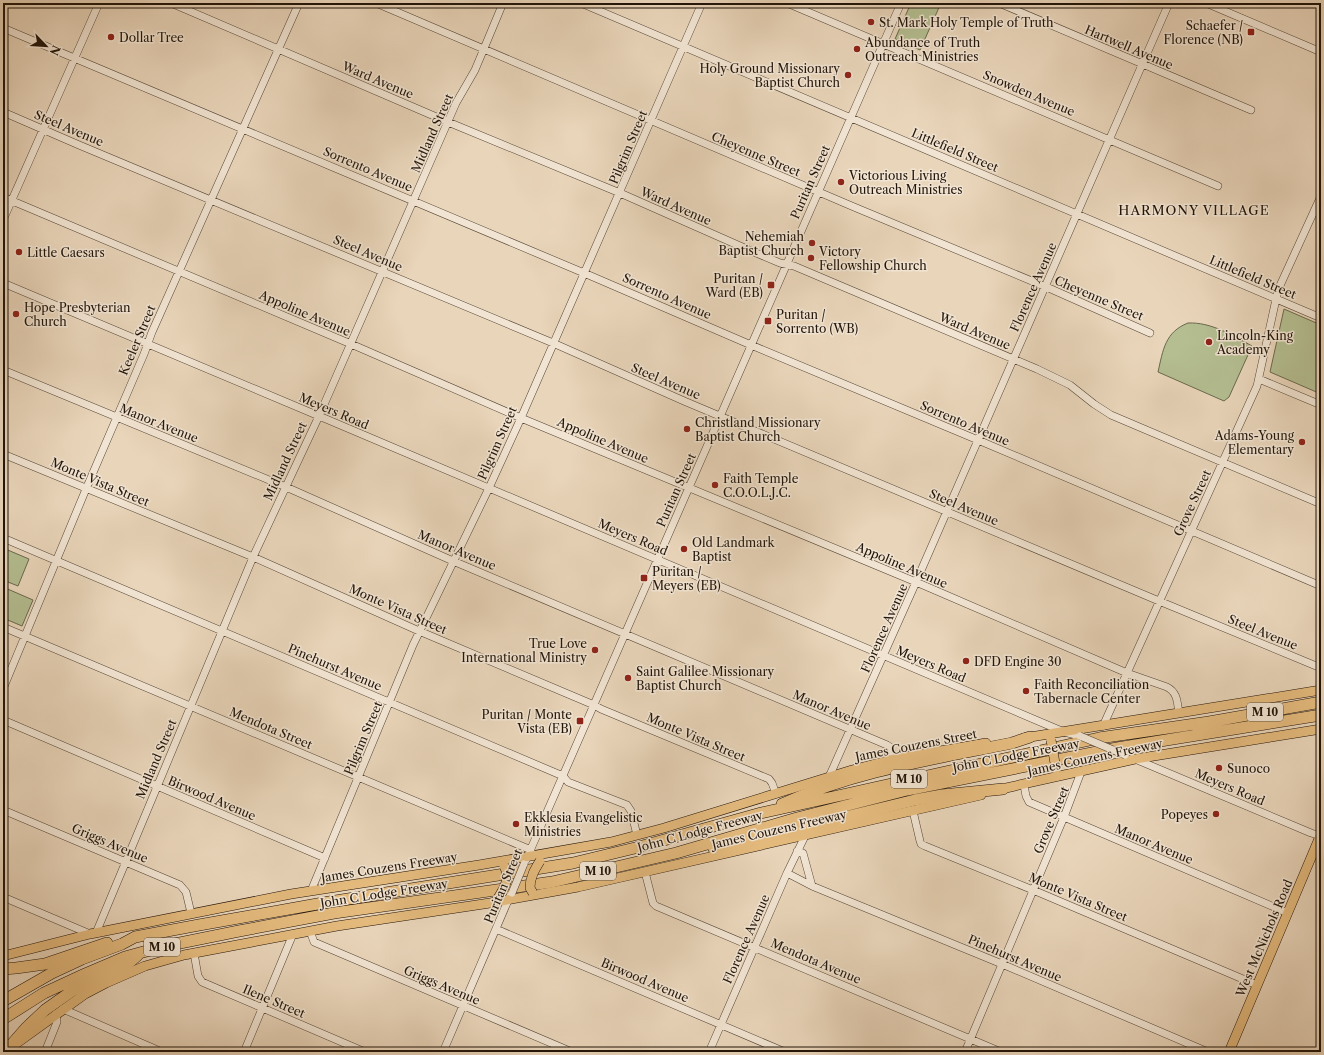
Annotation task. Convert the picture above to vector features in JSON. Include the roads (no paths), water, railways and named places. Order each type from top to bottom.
[{"type":"highway","name":"John C Lodge Freeway","points":[[3,1001],[52,973],[82,959],[136,938],[318,904],[574,862],[639,847],[761,813],[1099,738],[1209,722],[1321,702]]},
{"type":"highway","name":"John C Lodge Freeway","points":[[3,1019],[26,1004],[65,983],[125,957],[165,946],[334,913],[552,882],[676,853],[797,818],[907,790],[1117,748],[1321,715]]},
{"type":"highway","points":[[761,813],[801,795],[896,766],[1012,743],[1030,737]]},
{"type":"highway","points":[[676,853],[695,853],[942,795],[1002,789]]},
{"type":"highway","points":[[3,968],[16,968],[45,964],[122,938],[136,938]]},
{"type":"highway","points":[[5,1052],[27,1027],[45,1010],[72,992],[125,966],[140,954]]},
{"type":"main road","points":[[1064,732],[1321,690]]},
{"type":"main road","name":"James Couzens Freeway","points":[[5,1052],[85,994],[130,972],[167,959],[310,931],[511,896],[535,894],[578,887],[1024,785],[1057,773],[1081,772],[1135,759],[1321,729]]},
{"type":"main road","name":"James Couzens Street","points":[[776,794],[829,777],[894,759],[1030,737],[1050,737],[1064,732]]},
{"type":"main road","points":[[1050,737],[1057,773]]},
{"type":"main road","name":"James Couzens Freeway","points":[[3,956],[93,933],[191,913],[311,891],[494,863],[611,842],[776,794]]},
{"type":"main road","name":"West McNichols Road","points":[[1229,1052],[1321,836]]},
{"type":"main road","points":[[535,894],[530,888],[530,879],[536,866],[546,857],[565,851]]},
{"type":"main road","points":[[494,863],[504,866],[507,877],[502,891],[494,900]]},
{"type":"street","points":[[3,220],[99,3]]},
{"type":"street","name":"Ward Avenue","points":[[170,3],[448,122],[620,193],[749,250],[780,263],[808,272],[1037,369],[1070,385],[1111,415],[1321,504]]},
{"type":"street","name":"Keeler Street","points":[[3,689],[56,560],[179,272],[299,3]]},
{"type":"street","name":"Cheyenne Street","points":[[376,3],[1150,332]]},
{"type":"street","name":"Midland Street","points":[[93,933],[126,861],[253,557],[319,416],[456,104],[475,70],[503,3]]},
{"type":"street","name":"Littlefield Street","points":[[581,3],[1321,318]]},
{"type":"street","name":"Pilgrim Street","points":[[311,891],[419,631],[489,488],[521,418],[702,3]]},
{"type":"street","name":"Snowden Avenue","points":[[788,3],[1218,186]]},
{"type":"street","name":"Puritan Street","points":[[443,1052],[901,3]]},
{"type":"street","name":"Hartwell Avenue","points":[[999,3],[1251,110]]},
{"type":"street","name":"Florence Avenue","points":[[829,777],[947,512],[1169,3]]},
{"type":"street","points":[[1206,3],[1321,52]]},
{"type":"street","name":"Sorrento Avenue","points":[[3,28],[243,128],[1321,586]]},
{"type":"street","name":"Steel Avenue","points":[[3,112],[553,343],[1159,602],[1321,668]]},
{"type":"street","name":"Grove Street","points":[[1102,726],[1258,386],[1276,298],[1321,196]]},
{"type":"street","name":"Appoline Avenue","points":[[3,198],[351,344],[521,418],[916,582],[1127,673],[1172,690],[1175,694],[1179,713]]},
{"type":"street","name":"Meyers Road","points":[[3,284],[319,416],[1064,732],[1080,736],[1321,836]]},
{"type":"street","name":"Manor Avenue","points":[[3,370],[286,487],[453,561],[626,633],[887,745],[890,747],[894,759]]},
{"type":"street","points":[[1260,379],[1321,405]]},
{"type":"street","name":"Monte Vista Street","points":[[3,454],[253,557],[419,631],[769,780],[772,783],[776,794]]},
{"type":"street","name":"Pinehurst Avenue","points":[[3,538],[563,776],[568,782],[629,807],[637,835]]},
{"type":"street","name":"Mendota Street","points":[[3,627],[358,777],[527,857]]},
{"type":"street","name":"Birwood Avenue","points":[[3,720],[325,858]]},
{"type":"street","name":"Grove Street","points":[[965,1052],[1064,817],[1081,772]]},
{"type":"street","name":"Manor Avenue","points":[[1024,785],[1029,802],[1288,912]]},
{"type":"street","name":"Griggs Avenue","points":[[3,810],[180,885],[186,892],[191,913]]},
{"type":"street","name":"Monte Vista Street","points":[[913,811],[921,844],[1257,985]]},
{"type":"street","name":"Florence Avenue","points":[[709,1052],[787,873],[805,836]]},
{"type":"street","points":[[797,851],[803,853],[812,886]]},
{"type":"street","name":"Mendota Avenue","points":[[645,872],[654,905],[1001,1052]]},
{"type":"street","name":"Pinehurst Avenue","points":[[787,873],[812,886],[1002,964],[1208,1052]]},
{"type":"street","points":[[3,897],[93,933]]},
{"type":"street","name":"Birwood Avenue","points":[[496,929],[785,1052]]},
{"type":"street","name":"Griggs Avenue","points":[[310,931],[314,942],[572,1052]]},
{"type":"street","points":[[244,1052],[293,934]]},
{"type":"street","name":"Ilene Street","points":[[194,953],[198,976],[202,982],[365,1052]]},
{"type":"street","points":[[45,1052],[60,1012],[162,1052]]},
{"type":"place","name":"St. Mark Holy Temple of Truth","points":[[871,22]]},
{"type":"place","name":"Schaefer / Florence (NB)","points":[[1251,32]]},
{"type":"place","name":"Dollar Tree","points":[[111,37]]},
{"type":"place","name":"Abundance of Truth Outreach Ministries","points":[[857,49]]},
{"type":"place","name":"Holy Ground Missionary Baptist Church","points":[[848,75]]},
{"type":"place","name":"Victorious Living Outreach Ministries","points":[[841,182]]},
{"type":"place","name":"Nehemiah Baptist Church","points":[[812,243]]},
{"type":"place","name":"Little Caesars","points":[[19,252]]},
{"type":"place","name":"Victory Fellowship Church","points":[[811,258]]},
{"type":"place","name":"Puritan / Ward (EB)","points":[[771,285]]},
{"type":"place","name":"Hope Presbyterian Church","points":[[16,314]]},
{"type":"place","name":"Puritan / Sorrento (WB)","points":[[768,321]]},
{"type":"place","name":"Lincoln-King Academy","points":[[1209,342]]},
{"type":"place","name":"Christland Missionary Baptist Church","points":[[687,429]]},
{"type":"place","name":"Adams-Young Elementary","points":[[1302,442]]},
{"type":"place","name":"Faith Temple C.O.O.L.J.C.","points":[[715,485]]},
{"type":"place","name":"Old Landmark Baptist","points":[[684,549]]},
{"type":"place","name":"Puritan / Meyers (EB)","points":[[644,578]]},
{"type":"place","name":"True Love International Ministry","points":[[595,650]]},
{"type":"place","name":"DFD Engine 30","points":[[966,661]]},
{"type":"place","name":"Saint Galilee Missionary Baptist Church","points":[[628,678]]},
{"type":"place","name":"Faith Reconciliation Tabernacle Center","points":[[1026,691]]},
{"type":"place","name":"Puritan / Monte Vista (EB)","points":[[580,721]]},
{"type":"place","name":"Sunoco","points":[[1219,768]]},
{"type":"place","name":"Popeyes","points":[[1216,814]]},
{"type":"place","name":"Ekklesia Evangelistic Ministries","points":[[516,824]]},
{"type":"district","name":"HARMONY VILLAGE","points":[[1194,210]]}]
